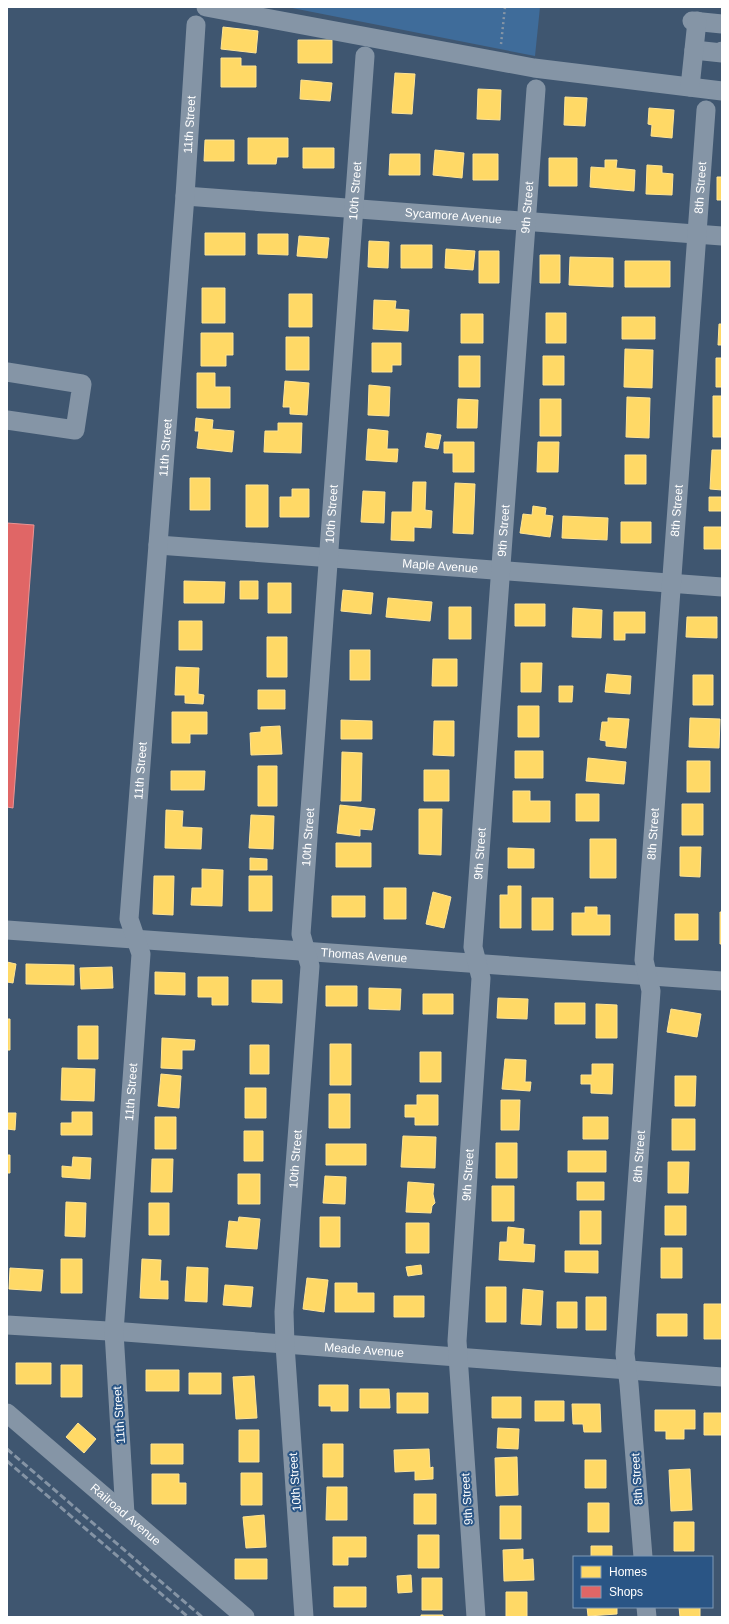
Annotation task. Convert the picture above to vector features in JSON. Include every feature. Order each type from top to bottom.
[{"type":"street","points":[[206,7],[534,68],[722,91]]},
{"type":"street","points":[[690,87],[695,21],[722,24]]},
{"type":"street","name":"11th Street","points":[[125,1514],[114,1332],[141,954],[129,919],[185,196],[196,25]]},
{"type":"street","points":[[694,50],[722,53],[722,51]]},
{"type":"street","name":"10th Street","points":[[304,1617],[284,1312],[310,966],[301,934],[365,56]]},
{"type":"street","name":"9th Street","points":[[476,1617],[456,1341],[481,978],[473,947],[525,221],[536,88]]},
{"type":"street","name":"8th Street","points":[[643,1556],[628,1370],[625,1354],[651,991],[644,960],[706,110]]},
{"type":"street","name":"Sycamore Avenue","points":[[185,196],[722,236]]},
{"type":"street","points":[[7,372],[82,384],[75,430],[7,420]]},
{"type":"street","name":"Maple Avenue","points":[[158,546],[722,587]]},
{"type":"street","name":"Thomas Avenue","points":[[7,930],[722,981]]},
{"type":"street","name":"Meade Avenue","points":[[7,1325],[722,1377]]},
{"type":"street","name":"Railroad Avenue","points":[[7,1413],[245,1617]]},
{"type":"path","points":[[500,61],[505,7]]},
{"type":"shaded area","points":[[287,7],[540,7],[535,56]]},
{"type":"building: Homes","points":[[223,27],[258,31],[256,53],[221,49]]},
{"type":"building: Homes","points":[[298,40],[332,40],[332,63],[298,63]]},
{"type":"building: Homes","points":[[221,58],[241,58],[241,66],[256,66],[256,87],[221,87]]},
{"type":"building: Homes","points":[[395,73],[415,74],[412,114],[392,113]]},
{"type":"building: Homes","points":[[301,80],[332,83],[330,101],[300,99]]},
{"type":"building: Homes","points":[[478,89],[501,90],[500,120],[477,119]]},
{"type":"building: Homes","points":[[565,97],[587,98],[585,126],[564,125]]},
{"type":"building: Homes","points":[[649,108],[674,110],[672,138],[651,136],[652,125],[648,124]]},
{"type":"building: Homes","points":[[248,138],[288,138],[288,157],[277,157],[276,164],[248,164]]},
{"type":"building: Homes","points":[[205,140],[234,140],[234,161],[204,161]]},
{"type":"building: Homes","points":[[303,148],[334,148],[334,168],[303,168]]},
{"type":"building: Homes","points":[[435,150],[464,153],[462,178],[433,175]]},
{"type":"building: Homes","points":[[390,154],[420,154],[420,175],[389,175]]},
{"type":"building: Homes","points":[[473,154],[498,154],[498,180],[473,180]]},
{"type":"building: Homes","points":[[549,158],[577,158],[577,186],[549,186]]},
{"type":"building: Homes","points":[[605,160],[617,160],[616,168],[635,170],[634,191],[590,187],[591,167],[605,168]]},
{"type":"building: Homes","points":[[647,165],[662,166],[662,173],[673,174],[672,195],[646,194]]},
{"type":"building: Homes","points":[[717,177],[722,177],[722,200],[717,200]]},
{"type":"building: Homes","points":[[205,233],[245,233],[245,255],[205,255]]},
{"type":"building: Homes","points":[[258,234],[288,234],[288,255],[258,254]]},
{"type":"building: Homes","points":[[299,236],[329,238],[327,258],[297,256]]},
{"type":"building: Homes","points":[[369,241],[389,242],[388,268],[368,267]]},
{"type":"building: Homes","points":[[401,245],[432,245],[432,268],[401,268]]},
{"type":"building: Homes","points":[[446,249],[475,251],[473,270],[445,268]]},
{"type":"building: Homes","points":[[479,251],[499,251],[499,283],[479,283]]},
{"type":"building: Homes","points":[[540,255],[560,255],[560,283],[540,283]]},
{"type":"building: Homes","points":[[570,257],[613,258],[613,287],[569,285]]},
{"type":"building: Homes","points":[[625,261],[670,261],[670,287],[625,287]]},
{"type":"building: Homes","points":[[202,288],[225,288],[225,323],[202,323]]},
{"type":"building: Homes","points":[[289,294],[312,294],[312,327],[289,327]]},
{"type":"building: Homes","points":[[374,300],[396,301],[395,309],[409,310],[408,331],[373,329]]},
{"type":"building: Homes","points":[[546,313],[566,313],[566,343],[546,343]]},
{"type":"building: Homes","points":[[461,314],[483,314],[483,343],[461,343]]},
{"type":"building: Homes","points":[[622,317],[655,317],[655,339],[622,339]]},
{"type":"building: Homes","points":[[719,324],[722,324],[722,345],[718,345]]},
{"type":"building: Homes","points":[[201,333],[233,333],[233,355],[226,355],[226,366],[201,366]]},
{"type":"building: Homes","points":[[286,337],[309,337],[309,370],[286,370]]},
{"type":"building: Homes","points":[[372,343],[401,343],[401,365],[392,365],[392,372],[372,372]]},
{"type":"building: Homes","points":[[625,349],[653,350],[652,388],[624,387]]},
{"type":"building: Homes","points":[[459,356],[480,356],[480,387],[459,387]]},
{"type":"building: Homes","points":[[543,356],[564,356],[564,385],[543,385]]},
{"type":"building: Homes","points":[[716,358],[722,358],[722,387],[716,387]]},
{"type":"building: Homes","points":[[197,373],[215,373],[215,387],[230,387],[230,408],[197,408]]},
{"type":"building: Homes","points":[[285,381],[309,383],[307,415],[290,414],[290,407],[283,407]]},
{"type":"building: Homes","points":[[369,385],[390,387],[389,416],[368,415]]},
{"type":"building: Homes","points":[[713,396],[722,396],[722,437],[713,437]]},
{"type":"building: Homes","points":[[627,397],[650,398],[649,438],[626,437]]},
{"type":"building: Homes","points":[[458,399],[478,400],[477,428],[457,428]]},
{"type":"building: Homes","points":[[540,399],[561,399],[561,436],[540,436]]},
{"type":"building: Homes","points":[[196,418],[213,420],[212,429],[234,431],[232,452],[197,448],[199,431],[195,431]]},
{"type":"building: Homes","points":[[278,423],[302,423],[301,453],[264,452],[265,431],[278,431]]},
{"type":"building: Homes","points":[[368,429],[388,431],[387,449],[398,449],[397,462],[366,460]]},
{"type":"building: Homes","points":[[427,433],[441,435],[438,449],[425,447]]},
{"type":"building: Homes","points":[[444,442],[474,442],[474,472],[453,472],[453,453],[444,453]]},
{"type":"building: Homes","points":[[538,442],[559,442],[558,472],[537,472]]},
{"type":"building: Homes","points":[[712,450],[722,450],[722,490],[710,489]]},
{"type":"building: Homes","points":[[625,455],[646,455],[646,484],[625,484]]},
{"type":"building: Homes","points":[[190,478],[210,478],[210,510],[190,510]]},
{"type":"building: Homes","points":[[413,482],[426,482],[425,510],[432,511],[431,528],[414,527],[414,541],[391,540],[392,512],[412,512]]},
{"type":"building: Homes","points":[[455,483],[475,484],[473,534],[453,533]]},
{"type":"building: Homes","points":[[246,485],[268,485],[268,527],[246,527]]},
{"type":"building: Homes","points":[[292,489],[309,489],[309,517],[280,517],[280,497],[292,497]]},
{"type":"building: Homes","points":[[363,491],[385,492],[384,523],[361,522]]},
{"type":"building: Homes","points":[[709,497],[722,497],[722,511],[709,511]]},
{"type":"building: Homes","points":[[533,506],[546,508],[545,515],[553,516],[550,537],[520,533],[523,514],[532,515]]},
{"type":"building: Homes","points":[[563,516],[608,518],[607,540],[562,538]]},
{"type":"building: Homes","points":[[621,522],[651,522],[651,543],[621,543]]},
{"type":"building: Homes","points":[[704,527],[722,527],[722,549],[704,549]]},
{"type":"building: Homes","points":[[184,581],[225,582],[224,603],[184,603]]},
{"type":"building: Homes","points":[[240,581],[258,581],[258,599],[240,599]]},
{"type":"building: Homes","points":[[268,583],[291,583],[291,613],[268,613]]},
{"type":"building: Homes","points":[[343,590],[373,593],[371,614],[341,611]]},
{"type":"building: Homes","points":[[388,598],[432,602],[430,621],[386,617]]},
{"type":"building: Homes","points":[[515,604],[545,604],[545,626],[515,626]]},
{"type":"building: Homes","points":[[449,607],[471,607],[471,639],[449,639]]},
{"type":"building: Homes","points":[[573,608],[602,610],[601,638],[572,637]]},
{"type":"building: Homes","points":[[614,612],[645,612],[645,633],[625,633],[625,640],[614,640]]},
{"type":"building: Homes","points":[[687,617],[717,617],[717,638],[686,637]]},
{"type":"building: Homes","points":[[179,621],[202,621],[202,650],[179,650]]},
{"type":"building: Homes","points":[[267,637],[287,637],[287,677],[267,677]]},
{"type":"building: Homes","points":[[350,650],[370,650],[370,680],[350,680]]},
{"type":"building: Homes","points":[[433,659],[457,659],[457,686],[432,686]]},
{"type":"building: Homes","points":[[521,663],[542,663],[541,692],[521,692]]},
{"type":"building: Homes","points":[[176,667],[199,668],[198,694],[204,695],[203,704],[185,703],[185,695],[175,695]]},
{"type":"building: Homes","points":[[607,674],[631,676],[630,694],[605,692]]},
{"type":"building: Homes","points":[[693,675],[713,675],[713,705],[693,705]]},
{"type":"building: Homes","points":[[559,686],[573,686],[572,702],[559,702]]},
{"type":"building: Homes","points":[[258,690],[285,690],[285,709],[258,709]]},
{"type":"building: Homes","points":[[518,706],[539,706],[539,737],[518,737]]},
{"type":"building: Homes","points":[[172,712],[207,712],[207,734],[190,734],[190,743],[172,743]]},
{"type":"building: Homes","points":[[608,718],[629,719],[626,748],[606,746],[606,741],[600,740],[602,722],[608,722]]},
{"type":"building: Homes","points":[[690,718],[720,719],[719,748],[689,747]]},
{"type":"building: Homes","points":[[341,720],[372,721],[372,739],[341,739]]},
{"type":"building: Homes","points":[[434,721],[454,721],[454,756],[433,755]]},
{"type":"building: Homes","points":[[280,726],[282,754],[251,755],[250,733],[261,732],[261,727]]},
{"type":"building: Homes","points":[[515,751],[543,751],[543,778],[515,778]]},
{"type":"building: Homes","points":[[342,752],[362,753],[361,801],[341,801]]},
{"type":"building: Homes","points":[[588,758],[626,762],[624,784],[586,781]]},
{"type":"building: Homes","points":[[687,761],[710,761],[710,792],[687,792]]},
{"type":"building: Homes","points":[[258,766],[277,766],[277,806],[258,806]]},
{"type":"building: Homes","points":[[424,770],[449,770],[449,801],[424,801]]},
{"type":"building: Homes","points":[[171,771],[205,771],[204,790],[171,790]]},
{"type":"building: Homes","points":[[513,791],[530,791],[530,801],[550,801],[550,822],[513,822]]},
{"type":"building: Homes","points":[[576,794],[599,794],[599,821],[576,821]]},
{"type":"building: Homes","points":[[682,804],[703,804],[703,835],[682,835]]},
{"type":"building: Homes","points":[[340,805],[375,809],[372,830],[360,829],[360,836],[337,833]]},
{"type":"building: Homes","points":[[419,809],[442,809],[441,855],[419,854]]},
{"type":"building: Homes","points":[[166,810],[183,811],[182,827],[202,828],[201,849],[165,848]]},
{"type":"building: Homes","points":[[251,815],[274,816],[273,849],[249,848]]},
{"type":"building: Homes","points":[[590,839],[616,839],[616,878],[590,878]]},
{"type":"building: Homes","points":[[336,843],[371,843],[371,867],[336,867]]},
{"type":"building: Homes","points":[[680,847],[701,847],[700,877],[680,876]]},
{"type":"building: Homes","points":[[508,848],[534,849],[534,868],[508,868]]},
{"type":"building: Homes","points":[[250,858],[267,859],[267,870],[250,870]]},
{"type":"building: Homes","points":[[202,869],[223,870],[222,906],[191,905],[192,888],[202,888]]},
{"type":"building: Homes","points":[[154,876],[174,876],[173,915],[153,914]]},
{"type":"building: Homes","points":[[249,876],[272,876],[272,911],[249,911]]},
{"type":"building: Homes","points":[[508,886],[521,886],[521,928],[500,928],[500,895],[508,895]]},
{"type":"building: Homes","points":[[384,888],[406,888],[406,919],[384,919]]},
{"type":"building: Homes","points":[[433,892],[451,897],[444,928],[426,924]]},
{"type":"building: Homes","points":[[332,896],[365,896],[365,917],[332,917]]},
{"type":"building: Homes","points":[[532,898],[553,898],[553,930],[532,930]]},
{"type":"building: Homes","points":[[585,907],[597,907],[597,915],[610,915],[610,935],[572,935],[572,913],[585,913]]},
{"type":"building: Homes","points":[[720,912],[722,912],[722,944],[720,944]]},
{"type":"building: Homes","points":[[675,914],[698,914],[698,940],[675,940]]},
{"type":"building: Homes","points":[[7,962],[16,964],[13,983],[7,982]]},
{"type":"building: Homes","points":[[26,964],[74,965],[74,985],[26,984]]},
{"type":"building: Homes","points":[[112,967],[113,988],[81,989],[80,968]]},
{"type":"building: Homes","points":[[155,972],[185,973],[185,995],[155,994]]},
{"type":"building: Homes","points":[[198,977],[228,977],[228,1005],[212,1005],[212,997],[198,997]]},
{"type":"building: Homes","points":[[252,980],[282,980],[282,1003],[252,1002]]},
{"type":"building: Homes","points":[[326,986],[357,986],[357,1006],[326,1006]]},
{"type":"building: Homes","points":[[369,988],[401,989],[400,1010],[369,1009]]},
{"type":"building: Homes","points":[[423,994],[453,994],[453,1014],[423,1014]]},
{"type":"building: Homes","points":[[498,998],[528,999],[527,1019],[497,1018]]},
{"type":"building: Homes","points":[[555,1003],[585,1003],[585,1024],[555,1024]]},
{"type":"building: Homes","points":[[596,1004],[617,1005],[617,1038],[596,1038]]},
{"type":"building: Homes","points":[[671,1009],[701,1014],[697,1037],[667,1032]]},
{"type":"building: Homes","points":[[7,1019],[10,1019],[10,1050],[7,1050]]},
{"type":"building: Homes","points":[[78,1026],[98,1026],[98,1059],[78,1059]]},
{"type":"building: Homes","points":[[162,1038],[195,1040],[194,1050],[182,1050],[182,1069],[161,1068]]},
{"type":"building: Homes","points":[[330,1044],[351,1044],[351,1085],[330,1085]]},
{"type":"building: Homes","points":[[250,1045],[269,1045],[269,1074],[250,1074]]},
{"type":"building: Homes","points":[[420,1052],[441,1052],[441,1082],[420,1082]]},
{"type":"building: Homes","points":[[505,1059],[526,1060],[525,1082],[531,1082],[530,1091],[502,1089]]},
{"type":"building: Homes","points":[[592,1064],[613,1064],[612,1094],[591,1093],[591,1084],[581,1084],[581,1075],[592,1075]]},
{"type":"building: Homes","points":[[62,1068],[95,1069],[94,1101],[61,1100]]},
{"type":"building: Homes","points":[[161,1074],[181,1076],[179,1108],[158,1106]]},
{"type":"building: Homes","points":[[675,1076],[696,1076],[695,1106],[675,1106]]},
{"type":"building: Homes","points":[[245,1088],[266,1088],[266,1118],[245,1118]]},
{"type":"building: Homes","points":[[329,1094],[350,1094],[350,1128],[329,1128]]},
{"type":"building: Homes","points":[[417,1095],[438,1095],[438,1125],[415,1125],[415,1117],[405,1117],[405,1105],[417,1105]]},
{"type":"building: Homes","points":[[501,1100],[520,1100],[519,1130],[501,1130]]},
{"type":"building: Homes","points":[[72,1112],[92,1112],[92,1135],[61,1135],[61,1123],[72,1123]]},
{"type":"building: Homes","points":[[7,1113],[16,1113],[15,1130],[7,1129]]},
{"type":"building: Homes","points":[[155,1117],[176,1117],[176,1149],[155,1149]]},
{"type":"building: Homes","points":[[583,1117],[608,1117],[608,1139],[583,1139]]},
{"type":"building: Homes","points":[[672,1119],[695,1119],[695,1150],[672,1150]]},
{"type":"building: Homes","points":[[244,1131],[263,1131],[263,1161],[244,1161]]},
{"type":"building: Homes","points":[[403,1136],[436,1137],[435,1168],[401,1167]]},
{"type":"building: Homes","points":[[496,1143],[517,1143],[517,1178],[496,1178]]},
{"type":"building: Homes","points":[[326,1144],[366,1144],[366,1165],[326,1165]]},
{"type":"building: Homes","points":[[568,1151],[606,1151],[606,1172],[568,1172]]},
{"type":"building: Homes","points":[[7,1155],[10,1155],[10,1173],[7,1173]]},
{"type":"building: Homes","points":[[73,1157],[91,1158],[90,1179],[62,1177],[62,1166],[72,1167]]},
{"type":"building: Homes","points":[[152,1159],[173,1159],[172,1192],[151,1192]]},
{"type":"building: Homes","points":[[668,1162],[689,1162],[688,1193],[668,1193]]},
{"type":"building: Homes","points":[[238,1174],[260,1174],[260,1204],[238,1204]]},
{"type":"building: Homes","points":[[325,1176],[346,1177],[345,1204],[323,1203]]},
{"type":"building: Homes","points":[[408,1182],[434,1184],[433,1194],[435,1203],[432,1206],[431,1213],[406,1212]]},
{"type":"building: Homes","points":[[577,1182],[604,1182],[604,1200],[577,1200]]},
{"type":"building: Homes","points":[[492,1186],[514,1186],[514,1221],[492,1221]]},
{"type":"building: Homes","points":[[66,1202],[86,1203],[85,1237],[65,1236]]},
{"type":"building: Homes","points":[[149,1203],[169,1203],[169,1235],[149,1235]]},
{"type":"building: Homes","points":[[665,1206],[686,1206],[686,1235],[665,1235]]},
{"type":"building: Homes","points":[[580,1211],[601,1211],[601,1244],[580,1244]]},
{"type":"building: Homes","points":[[239,1217],[260,1219],[257,1249],[226,1247],[229,1221],[238,1222]]},
{"type":"building: Homes","points":[[320,1217],[340,1217],[340,1247],[320,1247]]},
{"type":"building: Homes","points":[[406,1223],[429,1223],[429,1253],[406,1253]]},
{"type":"building: Homes","points":[[508,1227],[524,1229],[523,1244],[535,1245],[534,1262],[499,1260],[500,1242],[507,1242]]},
{"type":"building: Homes","points":[[661,1248],[682,1248],[682,1278],[661,1278]]},
{"type":"building: Homes","points":[[565,1251],[598,1251],[598,1273],[565,1272]]},
{"type":"building: Homes","points":[[61,1259],[82,1259],[82,1293],[61,1293]]},
{"type":"building: Homes","points":[[142,1259],[161,1260],[160,1281],[168,1281],[168,1299],[140,1298]]},
{"type":"building: Homes","points":[[421,1265],[422,1274],[408,1276],[406,1267]]},
{"type":"building: Homes","points":[[187,1267],[208,1268],[207,1302],[185,1301]]},
{"type":"building: Homes","points":[[10,1268],[43,1270],[41,1291],[9,1289]]},
{"type":"building: Homes","points":[[307,1278],[328,1280],[324,1312],[303,1309]]},
{"type":"building: Homes","points":[[335,1283],[357,1283],[357,1293],[374,1293],[374,1312],[335,1312]]},
{"type":"building: Homes","points":[[225,1285],[253,1287],[251,1307],[223,1305]]},
{"type":"building: Homes","points":[[486,1287],[506,1287],[506,1322],[486,1322]]},
{"type":"building: Homes","points":[[523,1289],[543,1291],[541,1325],[521,1324]]},
{"type":"building: Homes","points":[[394,1296],[424,1296],[424,1317],[394,1317]]},
{"type":"building: Homes","points":[[586,1297],[606,1297],[606,1330],[586,1330]]},
{"type":"building: Homes","points":[[557,1302],[577,1302],[577,1328],[557,1328]]},
{"type":"building: Homes","points":[[704,1304],[722,1304],[722,1339],[704,1339]]},
{"type":"building: Homes","points":[[657,1314],[687,1314],[687,1336],[657,1336]]},
{"type":"building: Homes","points":[[16,1363],[51,1363],[51,1384],[16,1384]]},
{"type":"building: Homes","points":[[61,1365],[82,1365],[82,1397],[61,1397]]},
{"type":"building: Homes","points":[[146,1370],[179,1370],[179,1391],[146,1391]]},
{"type":"building: Homes","points":[[189,1373],[221,1373],[221,1394],[189,1394]]},
{"type":"building: Homes","points":[[254,1376],[257,1418],[236,1419],[233,1377]]},
{"type":"building: Homes","points":[[319,1385],[348,1385],[348,1411],[331,1411],[331,1406],[319,1406]]},
{"type":"building: Homes","points":[[360,1389],[389,1389],[390,1408],[360,1408]]},
{"type":"building: Homes","points":[[397,1393],[428,1393],[428,1413],[397,1413]]},
{"type":"building: Homes","points":[[492,1397],[521,1397],[521,1418],[492,1418]]},
{"type":"building: Homes","points":[[535,1401],[564,1401],[564,1421],[535,1421]]},
{"type":"building: Homes","points":[[572,1404],[600,1404],[601,1432],[584,1432],[583,1424],[573,1424]]},
{"type":"building: Homes","points":[[655,1410],[695,1410],[695,1429],[684,1429],[684,1439],[666,1439],[666,1431],[655,1431]]},
{"type":"building: Homes","points":[[704,1413],[722,1413],[722,1435],[704,1435]]},
{"type":"building: Homes","points":[[78,1423],[96,1439],[84,1453],[66,1437]]},
{"type":"building: Homes","points":[[498,1428],[519,1429],[518,1449],[497,1448]]},
{"type":"building: Homes","points":[[239,1430],[259,1430],[259,1462],[239,1462]]},
{"type":"building: Homes","points":[[151,1444],[183,1444],[183,1464],[151,1464]]},
{"type":"building: Homes","points":[[323,1444],[343,1444],[343,1477],[323,1477]]},
{"type":"building: Homes","points":[[429,1449],[430,1468],[433,1467],[433,1479],[415,1480],[415,1471],[395,1472],[394,1450]]},
{"type":"building: Homes","points":[[517,1457],[518,1495],[496,1496],[495,1458]]},
{"type":"building: Homes","points":[[585,1460],[606,1460],[606,1488],[585,1488]]},
{"type":"building: Homes","points":[[690,1469],[692,1510],[671,1511],[669,1470]]},
{"type":"building: Homes","points":[[241,1473],[262,1473],[262,1505],[241,1505]]},
{"type":"building: Homes","points":[[152,1474],[179,1474],[179,1483],[186,1483],[186,1504],[152,1504]]},
{"type":"building: Homes","points":[[327,1487],[347,1487],[347,1520],[326,1520]]},
{"type":"building: Homes","points":[[414,1494],[436,1494],[436,1524],[414,1524]]},
{"type":"building: Homes","points":[[588,1503],[609,1503],[609,1532],[588,1532]]},
{"type":"building: Homes","points":[[500,1506],[521,1506],[521,1539],[500,1539]]},
{"type":"building: Homes","points":[[264,1515],[266,1547],[246,1548],[243,1517]]},
{"type":"building: Homes","points":[[674,1522],[694,1522],[694,1551],[674,1551]]},
{"type":"building: Homes","points":[[418,1535],[439,1535],[439,1568],[418,1568]]},
{"type":"building: Homes","points":[[333,1537],[366,1537],[366,1557],[348,1557],[348,1565],[333,1565]]},
{"type":"building: Homes","points":[[591,1546],[612,1546],[612,1556],[591,1556]]},
{"type":"building: Homes","points":[[523,1549],[523,1560],[533,1559],[534,1580],[504,1581],[503,1550]]},
{"type":"building: Homes","points":[[235,1559],[267,1559],[267,1579],[235,1579]]},
{"type":"building: Homes","points":[[411,1575],[412,1592],[398,1593],[397,1576]]},
{"type":"building: Homes","points":[[422,1578],[442,1578],[442,1610],[422,1610]]},
{"type":"building: Homes","points":[[334,1587],[366,1587],[366,1607],[334,1607]]},
{"type":"building: Homes","points":[[506,1592],[527,1592],[527,1617],[506,1617]]},
{"type":"building: Homes","points":[[587,1608],[617,1608],[617,1614],[588,1616]]},
{"type":"building: Homes","points":[[679,1608],[700,1608],[700,1617],[680,1617]]},
{"type":"building: Homes","points":[[421,1615],[443,1615],[443,1617],[421,1617]]},
{"type":"building: Shops","points":[[7,523],[34,525],[13,808],[7,807]]},
{"type":"railway","points":[[7,1449],[202,1617]]},
{"type":"railway","points":[[7,1461],[188,1617]]}]
